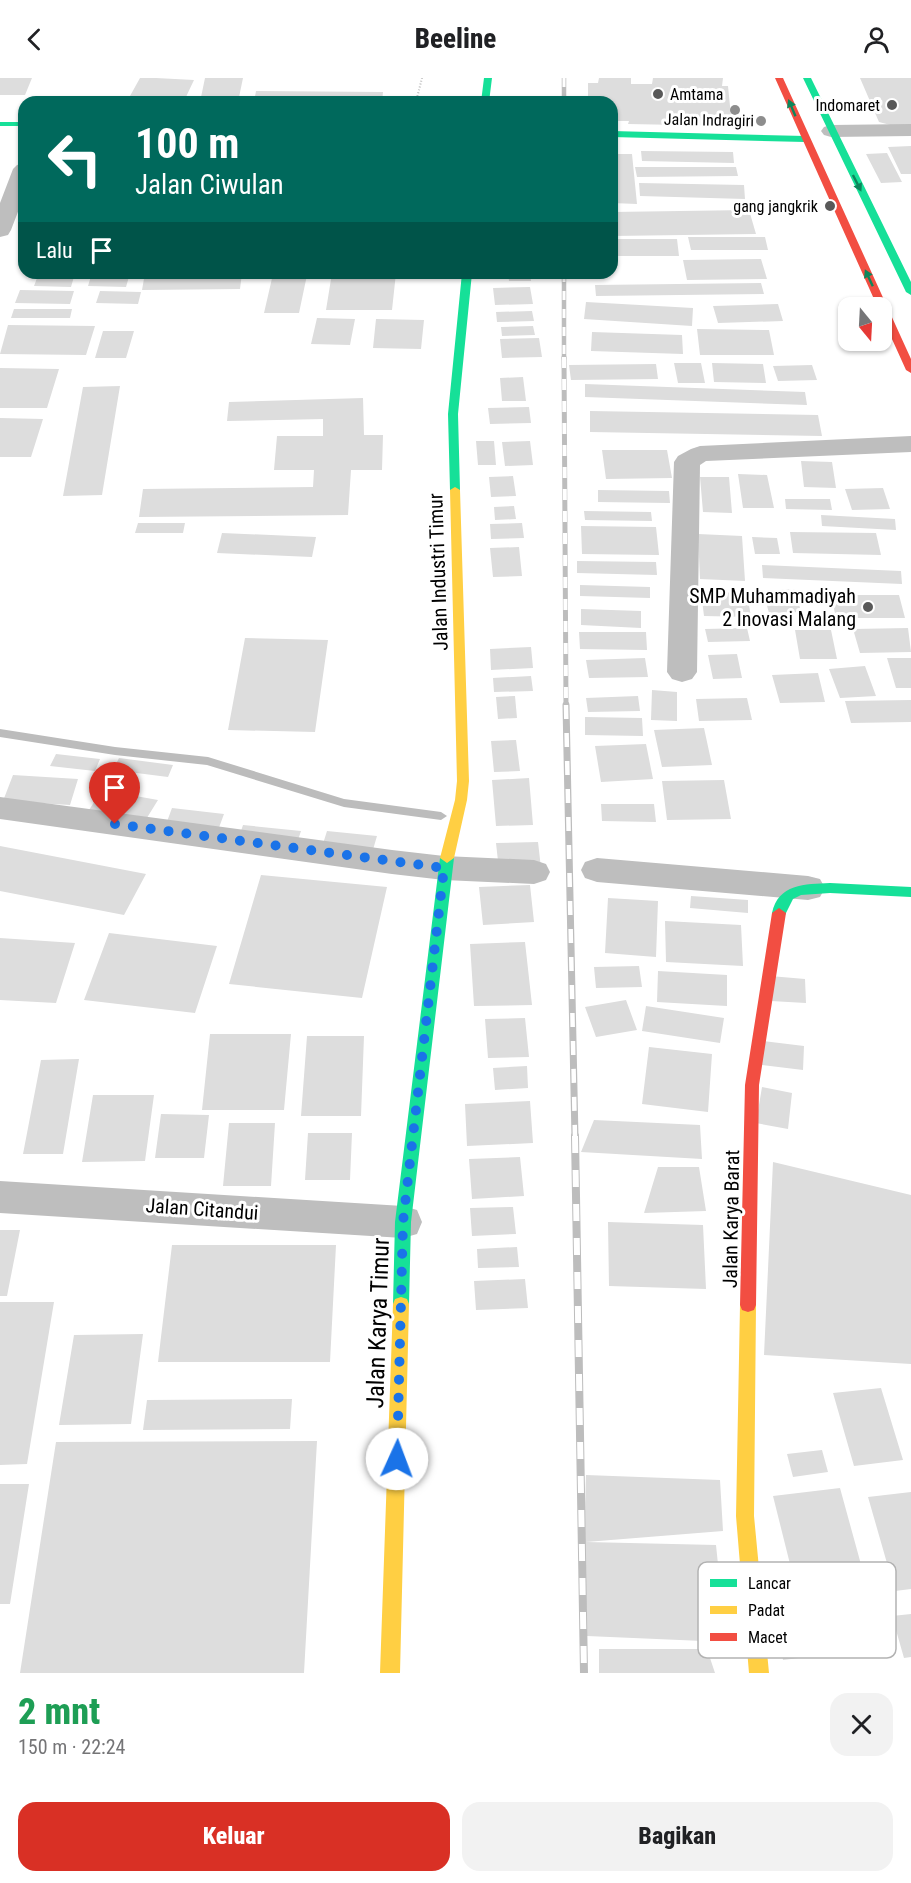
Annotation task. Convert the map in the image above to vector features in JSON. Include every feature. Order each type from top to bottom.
[{"type":"street","points":[[486,96],[488,78]]},
{"type":"street","points":[[779,78],[805,139],[910,363]]},
{"type":"street","points":[[807,78],[911,292]]},
{"type":"street","points":[[0,124],[18,124]]},
{"type":"street","points":[[831,131],[911,130]]},
{"type":"street","name":"Jalan Indragiri","points":[[618,134],[805,139]]},
{"type":"street","points":[[0,230],[18,184]]},
{"type":"street","name":"Jalan Industri Timur","points":[[444,868],[461,800],[463,781],[453,414],[466,279]]},
{"type":"street","points":[[682,672],[687,462],[700,454],[911,444]]},
{"type":"street","points":[[0,808],[444,868],[534,872]]},
{"type":"street","name":"Jalan Karya Timur","points":[[390,1673],[403,1222],[444,868]]},
{"type":"street","points":[[597,870],[808,888],[911,892]]},
{"type":"street","name":"Jalan Karya Barat","points":[[749,1562],[745,1516],[752,1085],[780,905],[791,893],[808,888]]},
{"type":"street","name":"Jalan Citandui","points":[[0,1197],[403,1222]]},
{"type":"street","name":"Jalan Karya Barat","points":[[758,1658],[759,1673]]},
{"type":"path","points":[[418,96],[422,78]]},
{"type":"building","points":[[0,78],[32,78],[25,95],[0,95]]},
{"type":"building","points":[[140,78],[194,80],[186,96],[130,96]]},
{"type":"building","points":[[205,78],[243,78],[239,96],[201,96]]},
{"type":"building","points":[[599,78],[631,78],[631,84],[652,84],[653,78],[723,78],[722,86],[728,86],[732,126],[628,124],[629,121],[618,121],[618,96],[588,96],[588,83],[598,83]]},
{"type":"building","name":"Indomaret","points":[[860,78],[911,78],[911,127],[898,127],[879,122]]},
{"type":"building","points":[[256,91],[383,92],[383,96],[255,96]]},
{"type":"building","points":[[911,146],[911,174],[901,174],[888,147]]},
{"type":"building","points":[[641,151],[733,152],[734,163],[642,161]]},
{"type":"building","points":[[887,153],[902,182],[881,183],[866,154]]},
{"type":"building","points":[[618,154],[632,154],[637,204],[618,203]]},
{"type":"building","points":[[635,167],[736,167],[738,176],[637,177]]},
{"type":"building","points":[[639,183],[744,185],[745,199],[640,196]]},
{"type":"building","points":[[749,210],[756,234],[618,236],[618,212]]},
{"type":"building","points":[[688,237],[765,237],[768,250],[691,250]]},
{"type":"building","points":[[618,239],[677,239],[679,256],[618,256]]},
{"type":"building","points":[[761,259],[767,279],[687,280],[683,260]]},
{"type":"building","points":[[37,279],[73,279],[71,287],[34,286]]},
{"type":"building","points":[[90,279],[128,279],[126,287],[88,286]]},
{"type":"building","points":[[144,279],[241,279],[240,289],[142,290]]},
{"type":"building","points":[[272,279],[306,279],[299,313],[264,313]]},
{"type":"building","points":[[331,279],[395,279],[392,310],[326,310]]},
{"type":"building","points":[[509,279],[531,279],[531,281],[509,281]]},
{"type":"building","points":[[761,283],[764,294],[596,296],[595,285]]},
{"type":"building","points":[[530,287],[533,304],[495,305],[493,288]]},
{"type":"building","points":[[20,290],[74,291],[70,304],[15,303]]},
{"type":"building","points":[[100,291],[141,292],[138,304],[96,303]]},
{"type":"building","points":[[586,302],[693,308],[692,326],[584,319]]},
{"type":"building","points":[[778,304],[783,321],[718,323],[713,306]]},
{"type":"building","points":[[14,309],[72,309],[70,318],[11,318]]},
{"type":"building","points":[[532,311],[534,321],[497,322],[496,312]]},
{"type":"building","points":[[317,318],[355,319],[350,345],[311,344]]},
{"type":"building","points":[[376,319],[424,320],[421,349],[373,348]]},
{"type":"building","points":[[8,325],[95,326],[86,355],[0,354]]},
{"type":"building","points":[[533,326],[535,335],[502,336],[501,327]]},
{"type":"building","points":[[697,329],[769,330],[774,355],[700,355]]},
{"type":"building","points":[[103,331],[134,331],[126,358],[95,358]]},
{"type":"building","points":[[592,332],[682,335],[683,354],[591,351]]},
{"type":"building","points":[[539,338],[542,357],[502,358],[500,339]]},
{"type":"building","points":[[674,363],[701,363],[705,383],[678,383]]},
{"type":"building","points":[[712,363],[763,364],[766,383],[714,382]]},
{"type":"building","points":[[656,364],[658,379],[571,380],[569,365]]},
{"type":"building","points":[[812,365],[817,380],[778,381],[773,366]]},
{"type":"building","points":[[0,368],[59,369],[47,408],[0,408]]},
{"type":"building","points":[[523,377],[526,401],[502,401],[500,378]]},
{"type":"building","points":[[585,384],[805,392],[807,405],[585,397]]},
{"type":"building","points":[[120,386],[102,495],[63,496],[83,387]]},
{"type":"building","points":[[363,398],[364,435],[383,435],[382,470],[351,470],[348,515],[139,517],[143,489],[313,487],[314,470],[274,470],[277,436],[323,436],[323,419],[227,421],[229,402]]},
{"type":"building","points":[[529,407],[531,423],[490,424],[488,408]]},
{"type":"building","points":[[590,411],[818,415],[822,436],[590,432]]},
{"type":"building","points":[[0,418],[43,419],[31,457],[0,457]]},
{"type":"building","points":[[476,441],[494,441],[496,465],[478,465]]},
{"type":"building","points":[[530,441],[533,465],[505,466],[502,442]]},
{"type":"building","points":[[602,450],[667,450],[672,478],[606,479]]},
{"type":"building","points":[[801,461],[832,462],[836,488],[804,487]]},
{"type":"building","points":[[738,474],[767,475],[774,508],[743,508]]},
{"type":"building","points":[[513,476],[516,496],[491,497],[489,477]]},
{"type":"building","points":[[700,477],[729,477],[732,513],[703,512]]},
{"type":"building","points":[[883,488],[890,509],[852,510],[845,489]]},
{"type":"building","points":[[598,490],[669,491],[670,503],[598,502]]},
{"type":"building","points":[[785,499],[830,499],[832,510],[786,509]]},
{"type":"building","points":[[514,506],[516,519],[495,520],[494,507]]},
{"type":"building","points":[[584,511],[651,512],[652,521],[585,520]]},
{"type":"building","points":[[821,515],[895,519],[896,530],[822,526]]},
{"type":"building","points":[[138,523],[185,523],[183,533],[135,533]]},
{"type":"building","points":[[522,523],[524,538],[491,539],[490,524]]},
{"type":"building","points":[[581,526],[656,527],[659,555],[582,554]]},
{"type":"building","points":[[790,532],[876,533],[881,555],[793,553]]},
{"type":"building","points":[[222,533],[316,537],[312,557],[217,553]]},
{"type":"building","points":[[698,534],[742,536],[745,581],[700,579]]},
{"type":"building","points":[[752,537],[777,538],[780,554],[755,554]]},
{"type":"building","points":[[519,547],[522,576],[493,577],[490,548]]},
{"type":"building","points":[[577,561],[656,562],[657,575],[577,573]]},
{"type":"building","points":[[762,565],[901,571],[902,584],[763,578]]},
{"type":"building","points":[[580,585],[650,587],[650,598],[580,596]]},
{"type":"building","points":[[795,589],[801,612],[769,613],[763,591]]},
{"type":"building","points":[[701,592],[747,593],[751,617],[704,616]]},
{"type":"building","name":"SMP Muhammadiyah 2 Inovasi Malang","points":[[831,595],[899,595],[905,618],[836,618]]},
{"type":"building","points":[[581,609],[641,611],[641,628],[581,625]]},
{"type":"building","points":[[747,628],[750,641],[708,642],[705,629]]},
{"type":"building","points":[[908,628],[911,652],[860,653],[853,629]]},
{"type":"building","points":[[795,630],[831,630],[837,659],[800,659]]},
{"type":"building","points":[[579,632],[646,632],[647,650],[580,649]]},
{"type":"building","points":[[245,638],[328,640],[315,732],[228,730]]},
{"type":"building","points":[[531,647],[533,668],[491,670],[490,649]]},
{"type":"building","points":[[737,654],[742,678],[713,679],[708,655]]},
{"type":"building","points":[[645,658],[648,677],[589,678],[586,660]]},
{"type":"building","points":[[887,658],[911,658],[911,688],[896,688]]},
{"type":"building","points":[[865,666],[876,696],[840,698],[829,669]]},
{"type":"building","points":[[818,673],[825,702],[780,703],[772,675]]},
{"type":"building","points":[[531,676],[533,691],[494,692],[493,678]]},
{"type":"building","points":[[652,690],[677,692],[677,721],[651,720]]},
{"type":"building","points":[[515,696],[517,718],[498,719],[496,697]]},
{"type":"building","points":[[638,696],[640,711],[588,712],[586,698]]},
{"type":"building","points":[[747,698],[752,720],[699,721],[696,699]]},
{"type":"building","points":[[911,700],[911,722],[851,723],[845,701]]},
{"type":"building","points":[[585,717],[642,718],[643,736],[585,735]]},
{"type":"building","points":[[704,728],[712,765],[662,767],[654,730]]},
{"type":"building","points":[[516,740],[520,771],[494,772],[491,741]]},
{"type":"building","points":[[646,744],[653,779],[601,782],[595,746]]},
{"type":"building","points":[[56,754],[100,759],[95,771],[50,766]]},
{"type":"building","points":[[119,758],[173,765],[168,777],[113,770]]},
{"type":"building","points":[[13,775],[78,779],[70,805],[3,801]]},
{"type":"building","points":[[529,778],[533,825],[496,826],[492,780]]},
{"type":"building","points":[[724,780],[731,819],[667,820],[662,781]]},
{"type":"building","points":[[102,790],[158,800],[145,821],[89,810]]},
{"type":"building","points":[[601,804],[654,804],[656,822],[602,821]]},
{"type":"building","points":[[172,808],[224,814],[217,833],[165,827]]},
{"type":"building","points":[[243,825],[301,831],[297,843],[239,837]]},
{"type":"building","points":[[327,831],[377,836],[372,853],[322,847]]},
{"type":"building","points":[[538,842],[541,868],[499,870],[496,843]]},
{"type":"building","points":[[0,846],[146,874],[124,915],[0,891]]},
{"type":"building","points":[[261,875],[387,887],[362,998],[229,984]]},
{"type":"building","points":[[530,885],[534,922],[483,925],[479,887]]},
{"type":"building","points":[[691,896],[748,900],[748,913],[690,908]]},
{"type":"building","points":[[608,898],[658,901],[656,957],[605,953]]},
{"type":"building","points":[[665,921],[741,925],[743,966],[666,962]]},
{"type":"building","points":[[109,933],[217,946],[195,1013],[84,1000]]},
{"type":"building","points":[[0,938],[75,943],[56,1003],[0,1000]]},
{"type":"building","points":[[525,942],[532,1005],[474,1006],[470,944]]},
{"type":"building","points":[[639,966],[642,987],[596,988],[594,967]]},
{"type":"building","points":[[658,971],[727,975],[727,1006],[657,1002]]},
{"type":"building","points":[[770,976],[805,979],[806,1003],[771,1001]]},
{"type":"building","points":[[626,1000],[637,1030],[596,1037],[585,1007]]},
{"type":"building","points":[[646,1006],[724,1018],[720,1043],[642,1031]]},
{"type":"building","points":[[525,1018],[529,1057],[488,1058],[485,1019]]},
{"type":"building","points":[[210,1034],[291,1034],[284,1110],[202,1110]]},
{"type":"building","points":[[307,1036],[364,1036],[361,1116],[301,1116]]},
{"type":"building","points":[[763,1041],[804,1046],[803,1070],[762,1065]]},
{"type":"building","points":[[649,1047],[712,1054],[708,1112],[642,1104]]},
{"type":"building","points":[[79,1059],[63,1154],[23,1154],[41,1060]]},
{"type":"building","points":[[527,1066],[528,1088],[495,1090],[493,1068]]},
{"type":"building","points":[[762,1087],[792,1093],[788,1129],[756,1123]]},
{"type":"building","points":[[93,1095],[154,1095],[145,1161],[82,1162]]},
{"type":"building","points":[[530,1101],[533,1143],[467,1146],[465,1104]]},
{"type":"building","points":[[161,1114],[209,1115],[204,1158],[155,1158]]},
{"type":"building","points":[[594,1120],[700,1125],[702,1159],[581,1152]]},
{"type":"building","points":[[229,1123],[275,1123],[271,1186],[223,1186]]},
{"type":"building","points":[[308,1133],[352,1133],[350,1180],[305,1180]]},
{"type":"building","points":[[520,1157],[524,1196],[472,1199],[469,1159]]},
{"type":"building","points":[[773,1162],[911,1195],[911,1364],[764,1355]]},
{"type":"building","points":[[658,1167],[699,1167],[706,1211],[644,1213]]},
{"type":"building","points":[[513,1207],[516,1234],[472,1236],[470,1208]]},
{"type":"building","points":[[608,1222],[703,1225],[706,1289],[609,1286]]},
{"type":"building","points":[[0,1230],[20,1230],[7,1296],[0,1296]]},
{"type":"building","points":[[172,1245],[336,1245],[330,1362],[158,1362]]},
{"type":"building","points":[[517,1247],[519,1267],[478,1268],[477,1249]]},
{"type":"building","points":[[525,1279],[528,1308],[476,1310],[474,1281]]},
{"type":"building","points":[[0,1302],[54,1302],[27,1464],[0,1465]]},
{"type":"building","points":[[143,1334],[131,1424],[59,1425],[74,1335]]},
{"type":"building","points":[[881,1388],[903,1460],[854,1466],[833,1393]]},
{"type":"building","points":[[292,1399],[290,1429],[143,1430],[147,1400]]},
{"type":"building","points":[[317,1441],[304,1673],[20,1673],[56,1442]]},
{"type":"building","points":[[822,1450],[828,1472],[793,1477],[787,1454]]},
{"type":"building","points":[[586,1475],[720,1480],[723,1531],[586,1542],[716,1545],[718,1562],[698,1562],[698,1641],[587,1636],[584,1541]]},
{"type":"building","points":[[0,1484],[29,1484],[10,1604],[0,1604]]},
{"type":"building","points":[[840,1488],[860,1562],[790,1562],[773,1496]]},
{"type":"building","points":[[911,1492],[911,1589],[896,1591],[896,1562],[887,1562],[868,1497]]},
{"type":"building","points":[[911,1614],[911,1657],[904,1658],[896,1630],[896,1616]]},
{"type":"building","points":[[599,1649],[698,1649],[698,1658],[710,1658],[715,1673],[599,1673]]},
{"type":"waterway","points":[[0,733],[115,751],[208,761],[344,803],[441,816]]},
{"type":"railway","points":[[564,78],[564,96]]},
{"type":"railway","points":[[564,279],[564,357]]},
{"type":"railway","points":[[564,357],[566,706]]},
{"type":"railway","points":[[566,705],[575,1138]]},
{"type":"railway","points":[[575,1136],[584,1673]]},
{"type":"traffic: fast","points":[[486,96],[488,78]]},
{"type":"traffic: fast","points":[[807,78],[911,292]]},
{"type":"traffic: fast","points":[[0,124],[18,124]]},
{"type":"traffic: fast","points":[[618,134],[805,139]]},
{"type":"traffic: fast","points":[[455,490],[453,414],[466,279]]},
{"type":"traffic: fast","points":[[401,1304],[403,1222],[447,858]]},
{"type":"traffic: fast","points":[[779,913],[786,898],[799,890],[830,888],[911,892]]},
{"type":"traffic: slow","points":[[447,858],[461,800],[463,781],[455,490]]},
{"type":"traffic: slow","points":[[390,1673],[401,1304]]},
{"type":"traffic: slow","points":[[748,1305],[745,1516],[749,1562]]},
{"type":"traffic: slow","points":[[758,1658],[759,1673]]},
{"type":"traffic: jam","points":[[779,78],[911,370]]},
{"type":"traffic: jam","points":[[748,1305],[752,1085],[779,913]]},
{"type":"place","name":"Amtama","points":[[658,94]]},
{"type":"place","name":"Indomaret","points":[[892,105]]},
{"type":"place","name":"gang jangkrik","points":[[830,206]]},
{"type":"place","name":"SMP Muhammadiyah 2 Inovasi Malang","points":[[868,607]]},
{"type":"route","points":[[115,824],[444,868],[403,1222],[397,1459]]}]
